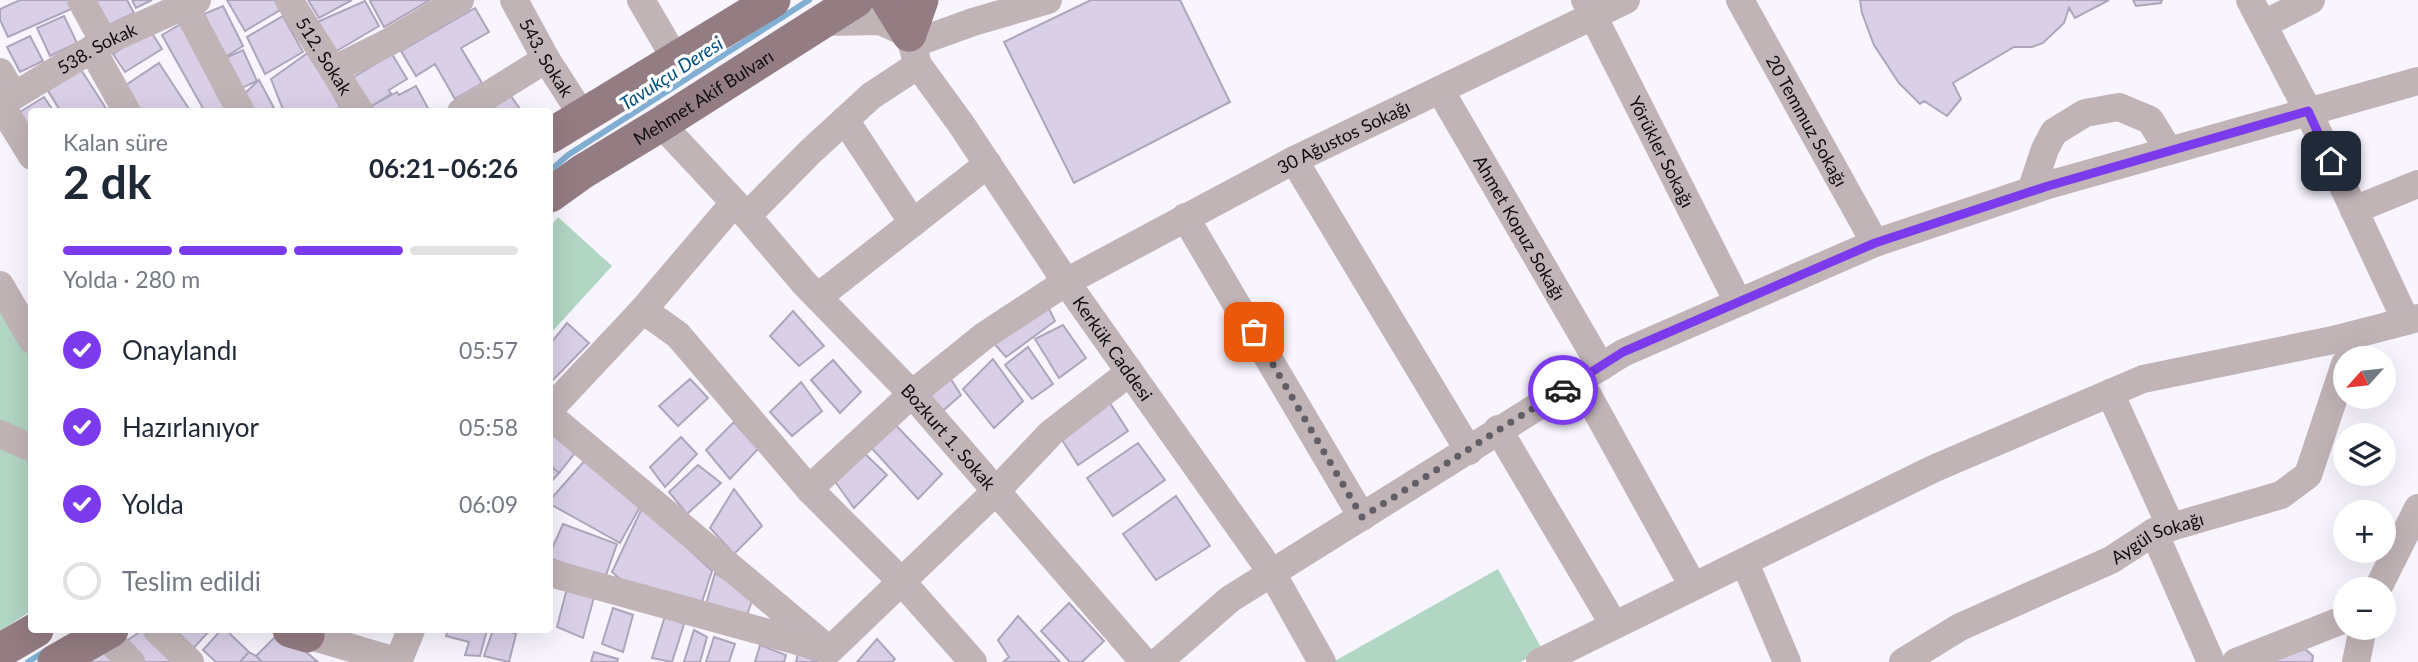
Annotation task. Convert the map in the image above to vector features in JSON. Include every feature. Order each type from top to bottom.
[{"type":"main road","points":[[553,134],[772,0]]},
{"type":"main road","name":"Mehmet Akif Bulvarı","points":[[553,193],[856,0]]},
{"type":"main road","points":[[888,0],[913,48]]},
{"type":"main road","points":[[913,48],[921,0]]},
{"type":"main road","points":[[0,652],[31,633]]},
{"type":"main road","points":[[55,662],[105,633]]},
{"type":"street","points":[[81,0],[125,108]]},
{"type":"street","name":"512. Sokak","points":[[289,0],[357,108]]},
{"type":"street","points":[[333,70],[389,42],[460,0]]},
{"type":"street","name":"543. Sokak","points":[[514,0],[582,115]]},
{"type":"street","points":[[641,0],[676,60]]},
{"type":"street","points":[[553,406],[741,209],[871,96],[913,48],[973,22],[1048,0]]},
{"type":"street","name":"30 Ağustos Sokağı","points":[[809,489],[912,394],[984,336],[1066,282],[1294,160],[1440,90],[1590,8],[1626,0]]},
{"type":"street","name":"20 Temmuz Sokağı","points":[[1740,0],[1875,243]]},
{"type":"street","points":[[2250,0],[2308,111],[2354,210],[2412,319],[2351,346]]},
{"type":"street","points":[[2264,24],[2311,0]]},
{"type":"street","points":[[188,2],[239,108]]},
{"type":"street","name":"538. Sokak","points":[[7,100],[98,46],[188,2]]},
{"type":"street","name":"Yörükler Sokağı","points":[[1590,8],[1738,302]]},
{"type":"street","points":[[821,22],[880,20],[913,48]]},
{"type":"street","name":"Kerkük Caddesi","points":[[913,48],[1066,282],[1272,573],[1322,662]]},
{"type":"street","points":[[467,108],[547,59]]},
{"type":"street","points":[[0,72],[7,100],[28,147]]},
{"type":"street","points":[[1158,662],[1230,599],[1623,352],[1875,243],[2031,191],[2418,81]]},
{"type":"street","name":"Ahmet Kopuz Sokağı","points":[[1440,90],[1590,373],[1693,586]]},
{"type":"street","points":[[2031,191],[2045,149],[2054,132],[2085,113],[2119,107],[2150,120],[2169,151]]},
{"type":"street","points":[[845,120],[913,223]]},
{"type":"street","name":"Bozkurt 1. Sokak","points":[[661,124],[741,209],[818,298],[912,394],[1144,662]]},
{"type":"street","points":[[1294,160],[1469,450]]},
{"type":"street","points":[[818,298],[988,164]]},
{"type":"street","points":[[2354,210],[2418,184]]},
{"type":"street","points":[[1185,217],[1362,517]]},
{"type":"street","points":[[0,285],[28,333]]},
{"type":"street","points":[[643,310],[678,335],[809,489],[902,582],[973,662]]},
{"type":"street","points":[[1540,662],[1933,469],[2143,379],[2333,349]]},
{"type":"street","points":[[836,656],[902,582],[996,491],[1051,433],[1130,372]]},
{"type":"street","points":[[2110,393],[2211,662]]},
{"type":"street","name":"Aygül Sokağı","points":[[1903,662],[1960,627],[2110,561],[2163,530],[2281,495],[2308,475],[2333,400]]},
{"type":"street","points":[[553,419],[836,656]]},
{"type":"street","points":[[1498,429],[1614,625]]},
{"type":"street","points":[[0,434],[28,445]]},
{"type":"street","points":[[2384,577],[2418,508]]},
{"type":"street","points":[[1745,563],[1787,662]]},
{"type":"street","points":[[553,574],[836,656]]},
{"type":"street","points":[[2236,662],[2333,624]]},
{"type":"street","points":[[108,633],[131,662]]},
{"type":"street","points":[[160,633],[190,662]]},
{"type":"street","points":[[299,633],[336,662]]},
{"type":"street","points":[[301,633],[398,662],[410,633]]},
{"type":"street","points":[[2356,662],[2361,640]]},
{"type":"green space","points":[[558,217],[612,266],[553,331],[553,223]]},
{"type":"green space","points":[[0,307],[28,352],[28,613],[0,631]]},
{"type":"green space","points":[[1498,569],[1543,651],[1520,662],[1333,662]]},
{"type":"building","points":[[20,0],[75,0],[78,6],[8,37],[0,20],[0,9]]},
{"type":"building","points":[[89,0],[127,0],[134,13],[103,28]]},
{"type":"building","points":[[132,0],[152,0],[136,8]]},
{"type":"building","points":[[227,0],[275,0],[280,10],[245,31]]},
{"type":"building","points":[[308,0],[352,0],[319,18]]},
{"type":"building","points":[[430,0],[384,27],[370,1]]},
{"type":"building","points":[[1091,0],[1180,0],[1230,102],[1074,183],[1004,42]]},
{"type":"building","points":[[1860,0],[2109,0],[2075,18],[2069,8],[2064,23],[2043,43],[2032,47],[2014,47],[1953,83],[1961,99],[1947,116],[1924,101],[1920,104],[1899,83],[1874,45]]},
{"type":"building","points":[[2133,0],[2162,0],[2161,3],[2136,6]]},
{"type":"building","points":[[365,1],[379,26],[335,52],[315,23]]},
{"type":"building","points":[[223,6],[243,46],[219,61],[197,17]]},
{"type":"building","points":[[475,8],[489,32],[461,48],[482,83],[455,99],[435,64],[416,76],[401,51]]},
{"type":"building","points":[[64,16],[77,43],[50,56],[37,28]]},
{"type":"building","points":[[283,16],[303,52],[265,74],[247,37]]},
{"type":"building","points":[[186,21],[233,108],[203,108],[162,35]]},
{"type":"building","points":[[150,30],[162,49],[125,72],[113,54]]},
{"type":"building","points":[[30,36],[43,61],[20,72],[7,47]]},
{"type":"building","points":[[243,50],[257,81],[233,92],[219,61]]},
{"type":"building","points":[[309,52],[341,108],[282,108],[271,79]]},
{"type":"building","points":[[392,54],[407,79],[389,90],[391,94],[370,107],[352,78]]},
{"type":"building","points":[[159,63],[188,108],[137,108],[123,87]]},
{"type":"building","points":[[78,65],[106,108],[59,108],[45,86]]},
{"type":"building","points":[[259,80],[274,108],[248,108],[241,97]]},
{"type":"building","points":[[416,86],[428,108],[370,107],[397,92],[399,95]]},
{"type":"building","points":[[511,96],[519,108],[492,108]]},
{"type":"building","points":[[44,97],[51,108],[28,108],[28,135],[15,115]]},
{"type":"building","points":[[1045,301],[1055,321],[1006,357],[990,339]]},
{"type":"building","points":[[793,311],[824,346],[799,366],[770,336]]},
{"type":"building","points":[[567,323],[589,343],[553,380],[553,340]]},
{"type":"building","points":[[1063,325],[1086,358],[1059,378],[1035,339]]},
{"type":"building","points":[[1028,347],[1053,384],[1032,399],[1005,365]]},
{"type":"building","points":[[993,359],[1023,401],[994,428],[963,389]]},
{"type":"building","points":[[833,360],[861,392],[840,413],[811,380]]},
{"type":"building","points":[[947,373],[961,395],[937,416],[920,395]]},
{"type":"building","points":[[690,379],[708,398],[678,426],[659,406]]},
{"type":"building","points":[[801,382],[822,411],[792,436],[770,412]]},
{"type":"building","points":[[1106,397],[1128,431],[1078,465],[1059,435]]},
{"type":"building","points":[[892,421],[942,474],[918,499],[868,444]]},
{"type":"building","points":[[734,422],[758,449],[730,479],[706,450]]},
{"type":"building","points":[[553,427],[578,449],[559,473],[553,468]]},
{"type":"building","points":[[681,437],[697,454],[665,487],[650,467]]},
{"type":"building","points":[[1138,443],[1165,480],[1113,516],[1087,478]]},
{"type":"building","points":[[860,449],[887,475],[854,508],[831,476]]},
{"type":"building","points":[[588,457],[641,505],[620,543],[553,506],[553,497]]},
{"type":"building","points":[[698,465],[721,483],[687,514],[669,492]]},
{"type":"building","points":[[553,468],[559,473],[553,480]]},
{"type":"building","points":[[734,489],[762,526],[734,554],[710,528]]},
{"type":"building","points":[[1176,496],[1210,546],[1156,580],[1123,534]]},
{"type":"building","points":[[643,506],[712,571],[701,605],[631,588],[612,572]]},
{"type":"building","points":[[563,524],[617,544],[604,581],[553,559],[553,546]]},
{"type":"building","points":[[715,573],[753,598],[744,623],[704,611]]},
{"type":"building","points":[[567,588],[594,597],[583,638],[557,627]]},
{"type":"building","points":[[1069,603],[1104,641],[1082,662],[1070,662],[1041,631]]},
{"type":"building","points":[[613,608],[633,615],[623,652],[602,644]]},
{"type":"building","points":[[665,616],[684,624],[672,662],[652,658]]},
{"type":"building","points":[[1018,616],[1060,662],[1003,662],[1009,657],[998,640]]},
{"type":"building","points":[[694,630],[707,637],[700,662],[684,662]]},
{"type":"building","points":[[138,633],[146,633],[177,662],[143,662],[123,643]]},
{"type":"building","points":[[175,633],[207,633],[191,651]]},
{"type":"building","points":[[218,633],[229,633],[249,652],[240,662],[216,662],[203,650]]},
{"type":"building","points":[[279,633],[283,633],[318,662],[262,662],[256,656]]},
{"type":"building","points":[[447,633],[486,633],[480,656],[465,655],[469,642],[446,636]]},
{"type":"building","points":[[492,633],[516,634],[509,662],[484,656]]},
{"type":"building","points":[[714,637],[735,644],[729,662],[706,662]]},
{"type":"building","points":[[100,639],[121,662],[80,662]]},
{"type":"building","points":[[877,639],[895,659],[892,662],[857,662]]},
{"type":"building","points":[[760,645],[786,655],[784,662],[755,662]]},
{"type":"building","points":[[2305,649],[2313,656],[2312,662],[2270,662]]},
{"type":"building","points":[[249,652],[256,656],[262,662],[240,662]]},
{"type":"building","points":[[594,652],[618,659],[617,662],[591,662]]},
{"type":"building","points":[[798,654],[819,662],[796,662]]},
{"type":"waterway","name":"Tavukçu Deresi","points":[[553,168],[568,155],[809,0]]},
{"type":"waterway","name":"Tavukçu Deresi","points":[[28,662],[47,650]]},
{"type":"way so far","points":[[1254,332],[1362,517],[1563,390]]},
{"type":"route","points":[[1563,390],[1623,352],[1875,243],[2048,186],[2308,111],[2331,161]]}]
